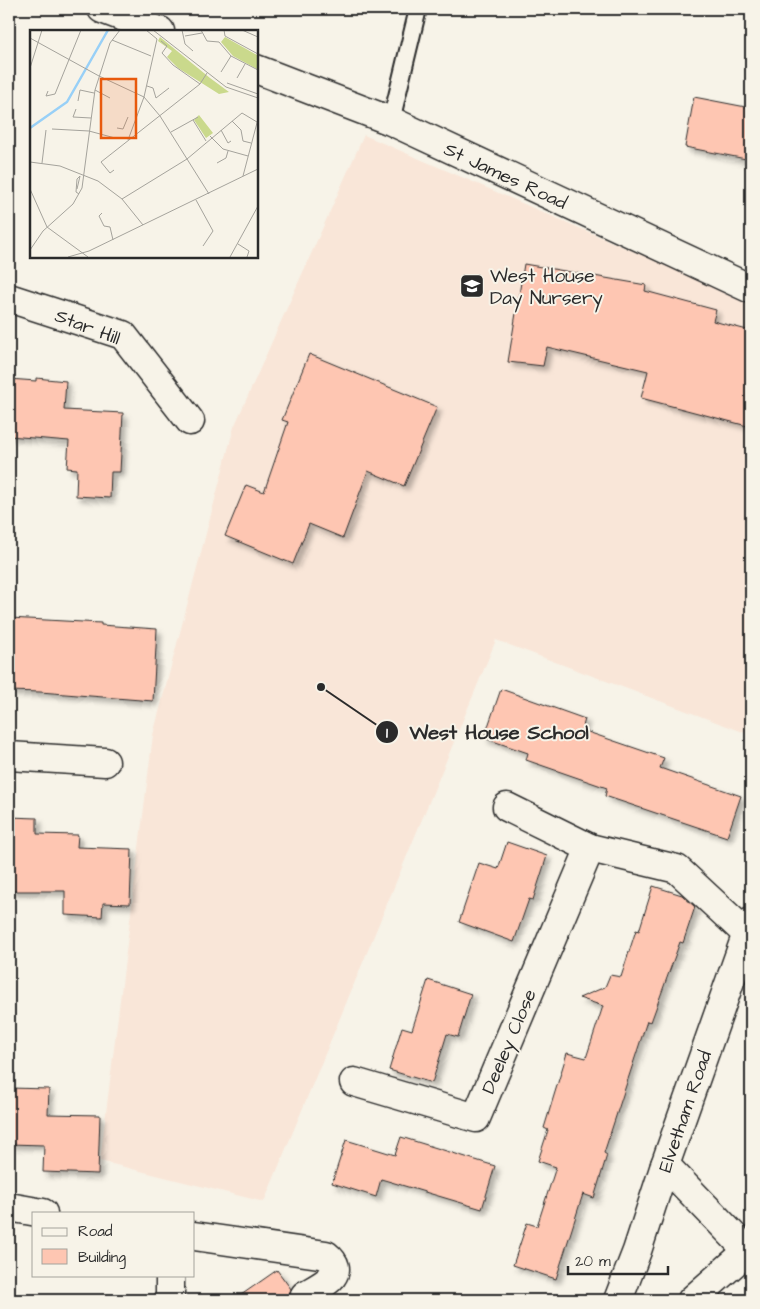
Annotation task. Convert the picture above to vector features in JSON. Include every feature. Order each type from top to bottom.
[{"type":"street","points":[[102,9],[157,30]]},
{"type":"street","name":"St James Road","points":[[258,70],[391,121],[751,289]]},
{"type":"street","name":"Star Hill","points":[[9,298],[124,335],[190,421]]},
{"type":"street","points":[[9,756],[105,762]]},
{"type":"street","points":[[508,808],[590,848],[677,869],[749,928]]},
{"type":"street","name":"Deeley Close","points":[[354,1082],[476,1118],[590,848]]},
{"type":"street","name":"Elvetham Road","points":[[618,1300],[637,1251],[665,1165],[749,928]]},
{"type":"street","points":[[665,1165],[750,1250],[692,1300]]},
{"type":"street","points":[[9,1207],[37,1212]]},
{"type":"street","points":[[195,1236],[326,1255],[333,1260],[336,1266],[334,1274],[330,1279],[305,1295]]},
{"type":"street","points":[[170,1276],[170,1300]]},
{"type":"lane","points":[[391,121],[418,9]]},
{"type":"shaded area","points":[[364,135],[751,302],[751,735],[496,640],[264,1202],[100,1161],[153,735],[234,427]]},
{"type":"building","points":[[694,97],[751,108],[751,160],[685,147]]},
{"type":"building","points":[[524,264],[646,285],[645,291],[716,310],[713,321],[751,331],[751,427],[641,398],[648,371],[547,347],[543,366],[508,362]]},
{"type":"building","points":[[309,354],[437,407],[404,486],[368,471],[343,538],[309,524],[293,564],[225,536],[246,485],[264,492],[288,422],[282,420]]},
{"type":"building","points":[[36,378],[66,381],[64,410],[123,413],[120,472],[111,472],[110,498],[76,496],[77,469],[67,468],[69,441],[9,436],[9,379],[36,381]]},
{"type":"building","points":[[9,618],[101,623],[101,625],[157,629],[153,701],[9,691]]},
{"type":"building","points":[[501,689],[585,719],[582,730],[664,758],[660,768],[741,796],[727,837],[605,796],[607,788],[526,760],[528,753],[484,738]]},
{"type":"building","points":[[9,817],[37,818],[37,834],[78,835],[77,847],[132,849],[130,904],[103,903],[102,917],[65,915],[65,891],[9,891]]},
{"type":"building","points":[[507,842],[547,856],[533,900],[529,899],[514,942],[459,922],[479,863],[498,869]]},
{"type":"building","points":[[653,886],[682,895],[695,907],[683,943],[680,942],[651,1022],[647,1021],[604,1153],[607,1155],[594,1198],[583,1194],[556,1279],[513,1265],[527,1223],[537,1226],[556,1167],[538,1161],[548,1130],[544,1128],[567,1053],[586,1058],[603,1006],[579,998],[605,987],[610,975],[621,977],[636,930],[639,931]]},
{"type":"building","points":[[428,980],[471,994],[458,1037],[447,1034],[432,1083],[389,1070],[402,1027],[412,1030]]},
{"type":"building","points":[[9,1088],[49,1089],[48,1114],[100,1115],[98,1174],[43,1172],[44,1145],[9,1144]]},
{"type":"building","points":[[401,1137],[495,1166],[482,1209],[381,1179],[376,1197],[332,1183],[346,1140],[395,1155]]},
{"type":"building","points":[[277,1270],[291,1289],[289,1294],[291,1300],[234,1300]]},
{"type":"place","name":"West House Day Nursery","points":[[472,286]]},
{"type":"place","name":"West House School","points":[[321,687]]}]
